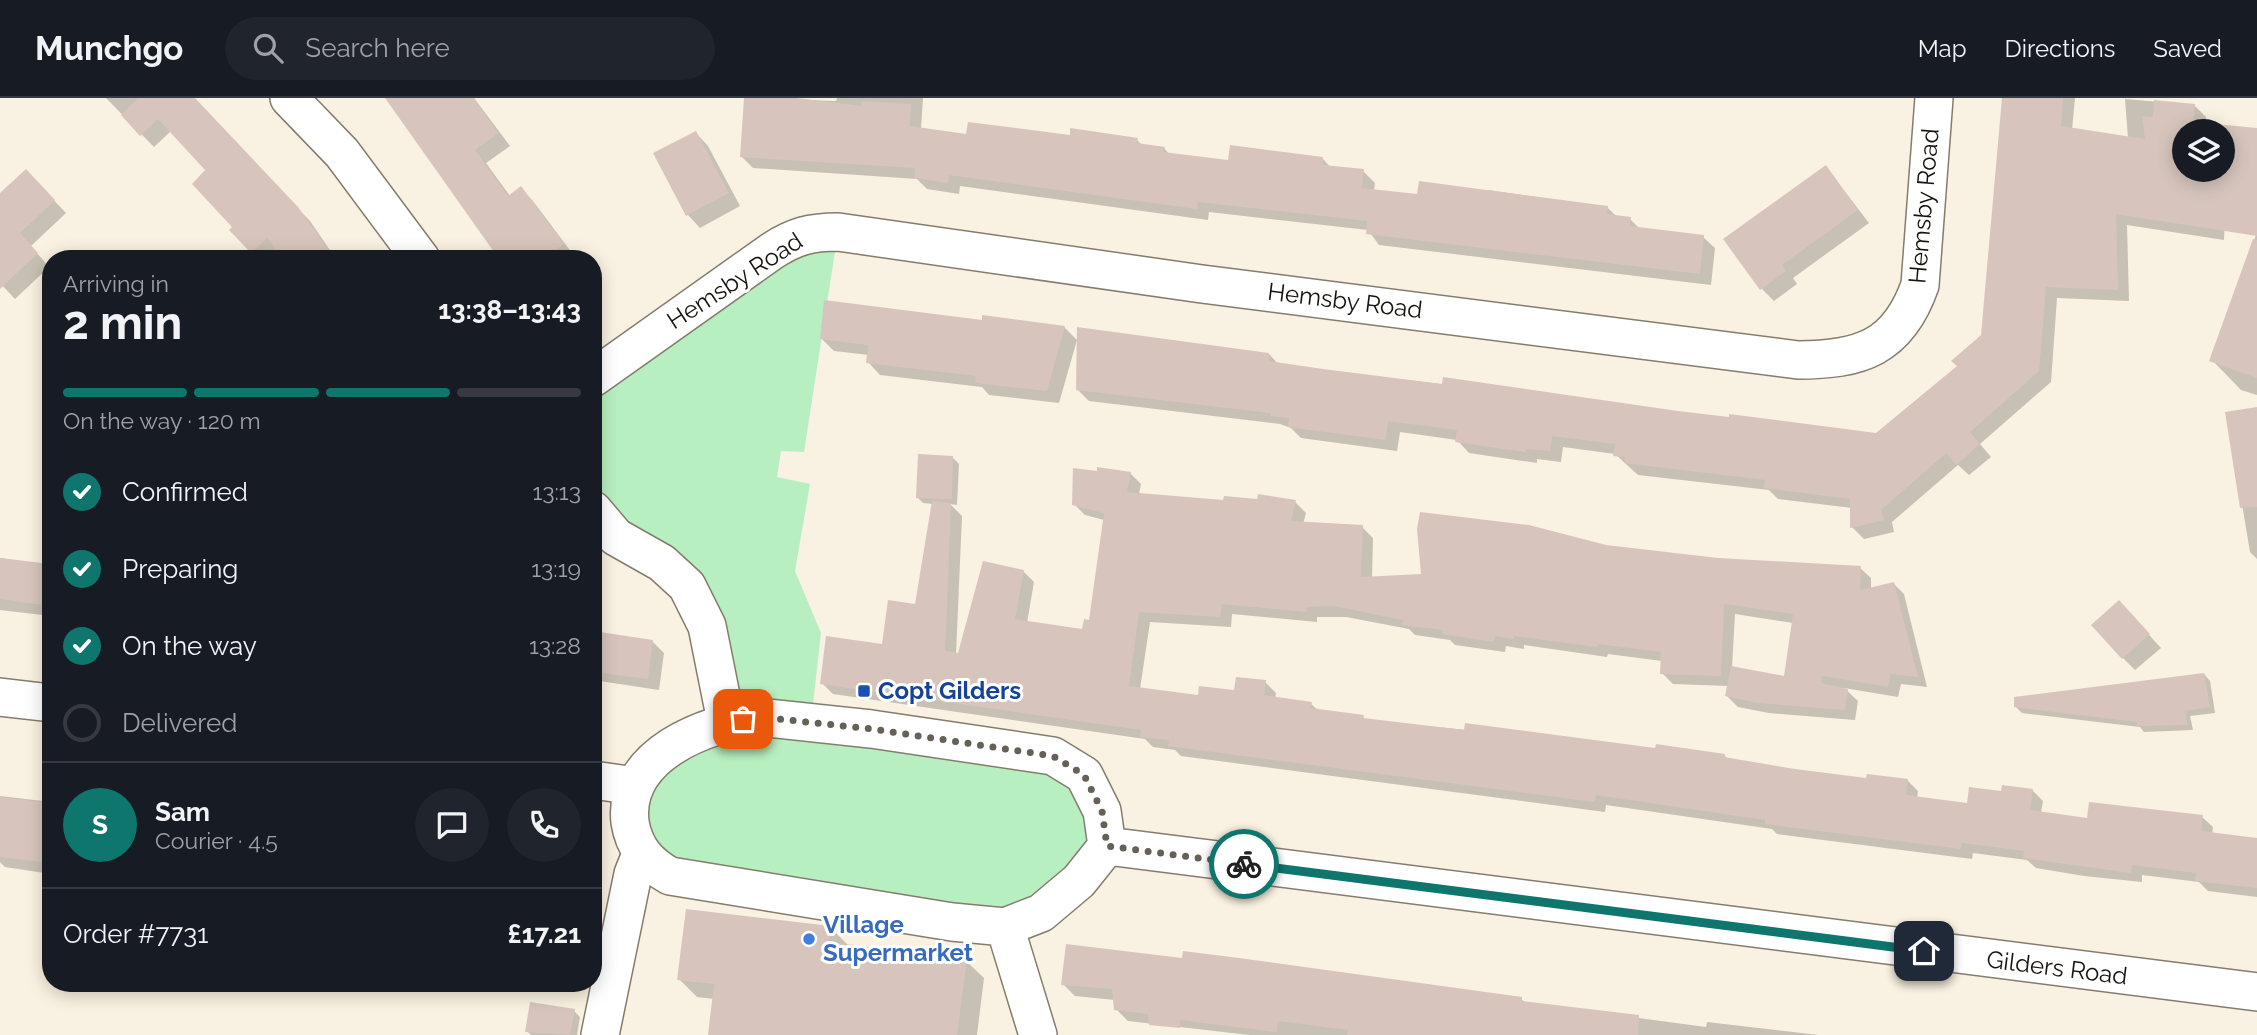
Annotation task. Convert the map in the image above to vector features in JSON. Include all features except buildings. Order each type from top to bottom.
[{"type":"street","points":[[289,98],[342,153],[414,250]]},
{"type":"street","name":"Hemsby Road","points":[[602,372],[772,251],[792,238],[812,232],[838,232],[1202,284],[1798,360],[1836,360],[1865,352],[1892,334],[1910,313],[1920,285],[1934,98]]},
{"type":"street","points":[[602,521],[616,537],[662,562],[687,586],[707,626],[726,721]]},
{"type":"street","points":[[0,696],[42,702]]},
{"type":"street","points":[[759,717],[872,729],[1053,756],[1084,775],[1102,811],[1107,846],[1079,881],[1041,913],[1005,927],[952,922],[670,876],[653,867],[641,854],[632,835],[629,810],[635,786],[660,754],[679,742],[726,721],[759,717]]},
{"type":"street","points":[[602,781],[635,786]]},
{"type":"street","name":"Gilders Road","points":[[1107,846],[2257,992]]},
{"type":"street","points":[[600,1035],[633,874],[641,854]]},
{"type":"street","points":[[1005,927],[1038,1035]]},
{"type":"green space","points":[[838,232],[804,452],[781,451],[777,477],[810,484],[795,571],[821,633],[811,722],[1053,756],[1107,846],[1005,927],[653,867],[635,786],[725,721],[707,626],[602,519],[602,373]]},
{"type":"way so far","points":[[743,719],[759,717],[872,729],[1053,756],[1084,775],[1102,811],[1107,846],[1244,864]]},
{"type":"place","name":"Copt Gilders","points":[[864,691]]},
{"type":"place","name":"Village Supermarket","points":[[809,939]]},
{"type":"route","points":[[1244,864],[1924,951]]}]
